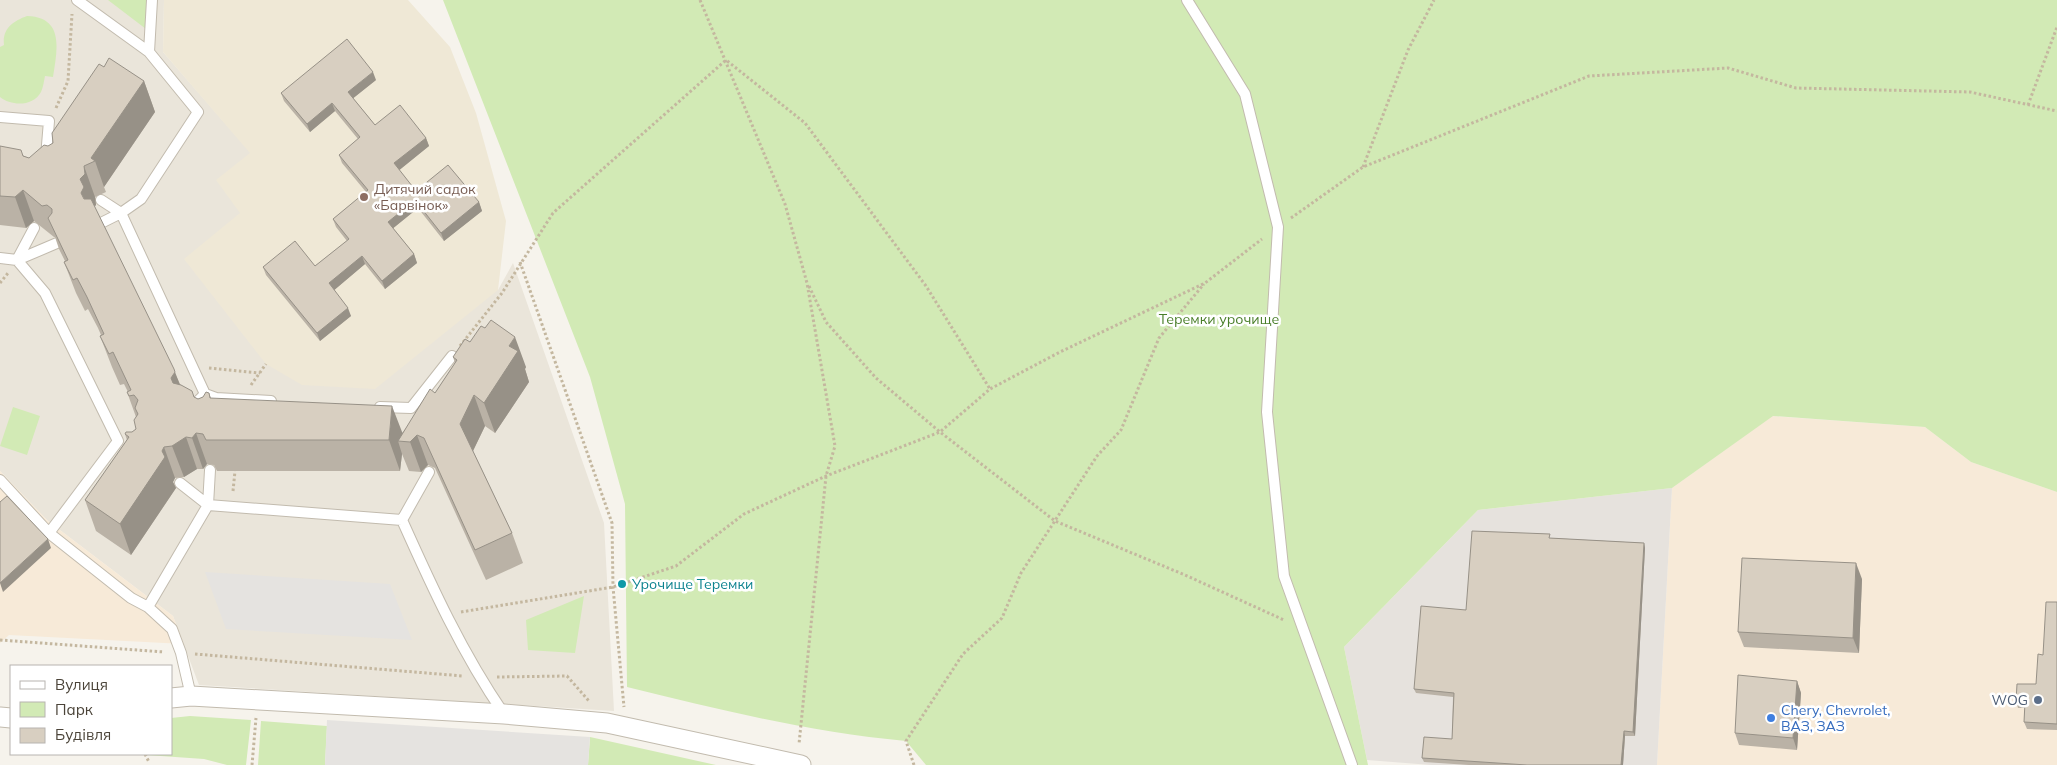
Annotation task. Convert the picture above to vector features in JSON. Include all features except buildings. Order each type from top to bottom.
[{"type":"street","points":[[172,698],[191,696],[504,714],[616,725],[801,765]]},
{"type":"lane","points":[[150,52],[152,0]]},
{"type":"lane","points":[[1187,0],[1245,94],[1278,227],[1267,412],[1284,576],[1352,765]]},
{"type":"lane","points":[[75,4],[150,52],[198,112],[141,199],[121,213],[99,224]]},
{"type":"lane","points":[[0,117],[49,122],[48,152],[43,167]]},
{"type":"lane","points":[[48,152],[55,164]]},
{"type":"lane","points":[[101,200],[121,213],[205,394],[215,402],[278,401]]},
{"type":"lane","points":[[17,260],[34,228]]},
{"type":"lane","points":[[0,258],[17,260],[57,243]]},
{"type":"lane","points":[[17,260],[45,293],[123,442],[49,533]]},
{"type":"lane","points":[[373,406],[411,412],[452,356]]},
{"type":"lane","points":[[190,410],[205,394]]},
{"type":"lane","points":[[148,607],[208,505],[210,470]]},
{"type":"lane","points":[[402,520],[429,472]]},
{"type":"lane","points":[[0,480],[49,533],[131,598],[148,607],[172,629],[181,653],[191,696]]},
{"type":"lane","points":[[180,482],[208,505],[402,520]]},
{"type":"lane","points":[[402,520],[445,614],[479,678],[504,714]]},
{"type":"path","points":[[700,0],[785,204],[807,283],[835,446],[826,476],[799,738]]},
{"type":"path","points":[[1363,167],[1408,50],[1434,0]]},
{"type":"path","points":[[49,122],[68,81],[75,4]]},
{"type":"path","points":[[2028,105],[2057,27]]},
{"type":"path","points":[[452,356],[502,293],[520,262],[554,213],[726,60]]},
{"type":"path","points":[[726,60],[805,123],[926,286],[990,389]]},
{"type":"path","points":[[445,614],[613,587],[676,566],[744,514],[826,476],[940,432],[990,389],[1060,352],[1205,283],[1278,227],[1363,167],[1589,76],[1728,68],[1796,88],[1970,92],[2057,111]]},
{"type":"path","points":[[520,262],[612,523],[616,725]]},
{"type":"path","points":[[807,283],[826,322],[876,378],[940,432],[1055,521],[1185,575],[1303,629]]},
{"type":"path","points":[[914,765],[906,741],[962,654],[1002,618],[1021,573],[1097,456],[1121,430],[1159,338],[1205,283]]},
{"type":"path","points":[[193,367],[260,373]]},
{"type":"path","points":[[231,507],[235,471]]},
{"type":"path","points":[[0,640],[479,678],[568,676],[616,725]]},
{"type":"path","points":[[252,765],[256,717]]},
{"type":"path","points":[[146,755],[149,762]]},
{"type":"shaded area","points":[[0,0],[164,0],[163,52],[251,153],[498,290],[513,263],[604,523],[614,711],[199,685],[173,616],[48,521],[0,471]]},
{"type":"shaded area","name":"Дитячий садок «Барвінок»","points":[[164,0],[408,0],[450,47],[476,113],[506,221],[498,290],[375,389],[302,385],[266,364],[184,259],[240,213],[216,180],[250,153],[163,52]]},
{"type":"shaded area","points":[[1772,416],[1925,427],[1971,462],[2057,492],[2057,765],[1657,765],[1672,488]]},
{"type":"shaded area","points":[[0,471],[48,521],[173,616],[184,644],[9,635],[0,643]]},
{"type":"shaded area","points":[[1672,488],[1657,765],[1431,765],[1367,760],[1344,647],[1478,510]]},
{"type":"shaded area","points":[[205,572],[390,584],[412,640],[226,629]]},
{"type":"shaded area","points":[[327,720],[590,737],[588,765],[325,765]]},
{"type":"green space","points":[[108,0],[147,0],[146,29]]},
{"type":"green space","name":"Теремки урочище","points":[[443,0],[2057,0],[2057,492],[1971,462],[1925,427],[1773,416],[1672,488],[1478,510],[1344,647],[1368,765],[926,765],[906,741],[800,726],[731,712],[627,687],[625,504],[590,377]]},
{"type":"green space","points":[[27,16],[48,22],[56,37],[57,47],[53,77],[45,76],[42,90],[37,97],[22,104],[10,102],[0,97],[0,47],[4,45],[5,34],[10,26],[17,20]]},
{"type":"green space","points":[[13,407],[40,416],[27,455],[0,446]]},
{"type":"green space","points":[[584,596],[575,653],[528,650],[526,620]]},
{"type":"green space","points":[[190,716],[251,720],[246,765],[227,765],[204,759],[146,755],[172,755],[172,718]]},
{"type":"green space","points":[[261,721],[327,726],[325,765],[258,765]]},
{"type":"green space","points":[[590,737],[716,765],[588,765]]},
{"type":"place","name":"Дитячий садок «Барвінок»","points":[[364,197]]},
{"type":"place","name":"Урочище Теремки","points":[[622,584]]},
{"type":"place","name":"WOG","points":[[2038,700]]},
{"type":"place","name":"Chery, Chevrolet, ВАЗ, ЗАЗ","points":[[1771,718]]}]
